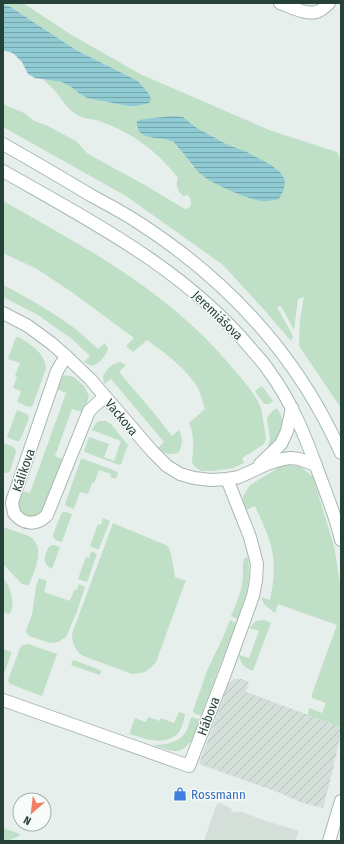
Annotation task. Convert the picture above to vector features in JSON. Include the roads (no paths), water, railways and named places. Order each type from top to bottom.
[{"type":"street","points":[[280,3],[302,11],[314,13],[323,10],[329,3]]},
{"type":"street","name":"Jeremiášova","points":[[3,144],[136,221],[184,254],[226,290],[264,330],[293,367],[320,410],[341,453]]},
{"type":"street","name":"Jeremiášova","points":[[3,171],[146,255],[186,284],[230,324],[269,370],[292,408],[316,465],[331,506],[341,540]]},
{"type":"street","name":"Vackova","points":[[3,313],[28,326],[66,356],[90,379],[152,451],[167,466],[180,474],[194,478],[211,480],[227,479],[239,477],[283,458],[299,459],[316,465]]},
{"type":"street","name":"Kálikova","points":[[66,356],[57,371],[13,499],[12,503],[14,513],[21,520],[31,523],[41,521],[47,515],[89,411],[105,396]]},
{"type":"street","name":"Vackova","points":[[255,469],[281,444],[287,431],[292,408]]},
{"type":"street","name":"Hábova","points":[[3,700],[189,766],[253,596],[256,580],[257,564],[250,537],[227,479]]},
{"type":"street","points":[[329,841],[341,801]]},
{"type":"water","points":[[3,5],[9,6],[76,50],[138,81],[149,94],[151,99],[149,103],[128,106],[87,98],[62,82],[35,78],[28,74],[22,62],[14,54],[3,50]]},
{"type":"water","points":[[173,116],[183,117],[197,128],[228,145],[245,151],[271,165],[281,173],[285,181],[284,189],[279,199],[266,201],[255,200],[230,191],[214,183],[197,170],[174,142],[146,136],[139,131],[137,127],[137,121]]},
{"type":"place","name":"Rossmann","points":[[180,794]]}]
